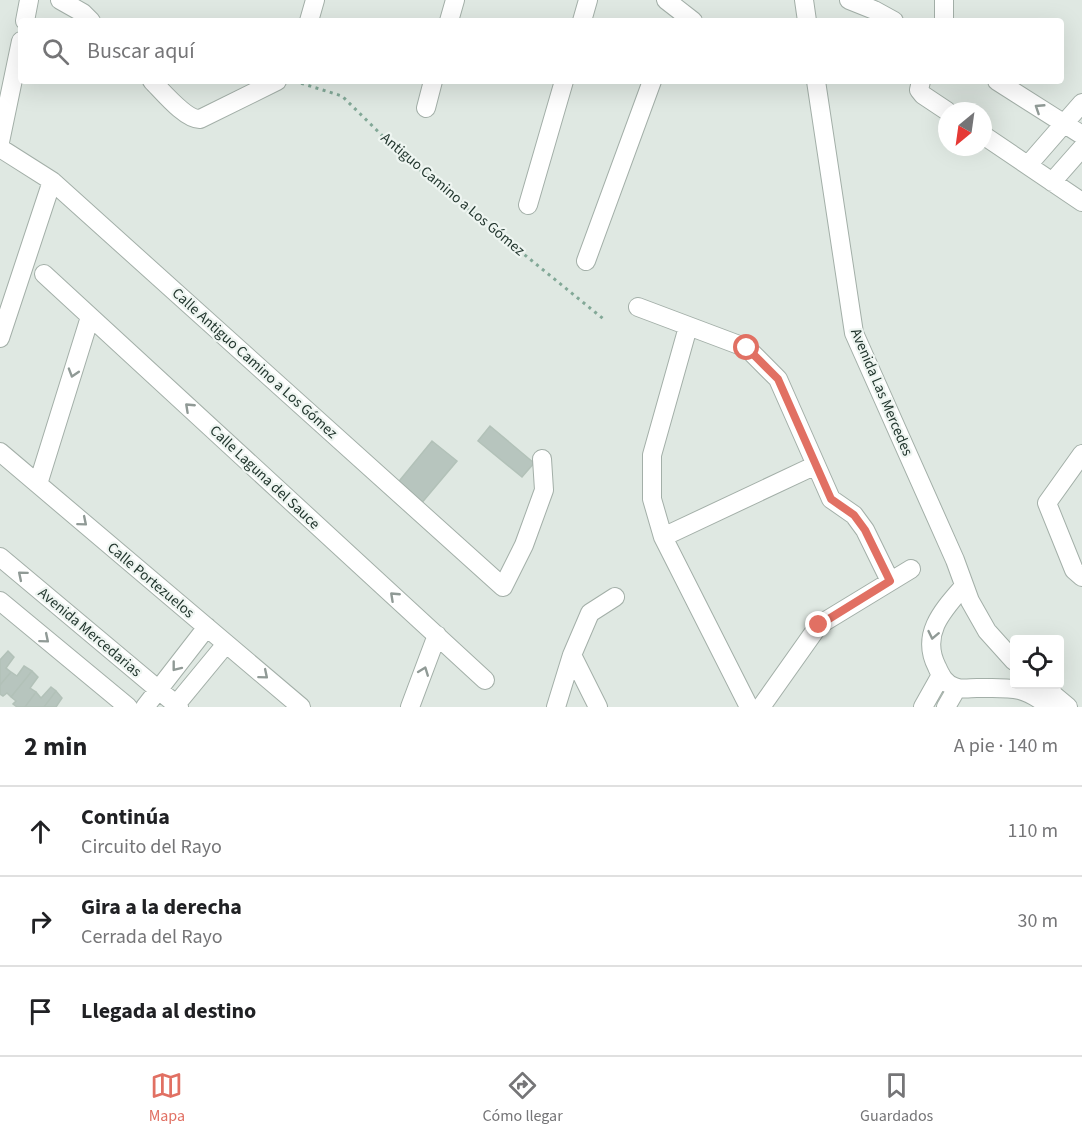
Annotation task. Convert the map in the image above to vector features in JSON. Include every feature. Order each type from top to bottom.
[{"type":"street","points":[[26,18],[30,0]]},
{"type":"street","points":[[60,0],[88,18]]},
{"type":"street","points":[[310,18],[315,0]]},
{"type":"street","points":[[450,18],[455,0]]},
{"type":"street","points":[[583,18],[588,0]]},
{"type":"street","points":[[804,0],[807,18]]},
{"type":"street","points":[[849,0],[889,18]]},
{"type":"street","points":[[944,0],[944,18]]},
{"type":"street","points":[[672,10],[687,18]]},
{"type":"street","points":[[0,142],[18,55]]},
{"type":"street","points":[[155,84],[187,115],[200,119],[271,84]]},
{"type":"street","points":[[426,108],[432,84]]},
{"type":"street","points":[[528,205],[563,84]]},
{"type":"street","points":[[586,261],[651,84]]},
{"type":"street","name":"Avenida Las Mercedes","points":[[816,84],[854,333],[955,560],[964,586],[987,631],[1010,657]]},
{"type":"street","points":[[920,84],[919,90],[923,95],[938,105]]},
{"type":"street","points":[[1002,84],[1082,135]]},
{"type":"street","points":[[1028,165],[1082,103]]},
{"type":"street","points":[[992,141],[1082,202]]},
{"type":"street","name":"Calle Antiguo Camino a Los Gómez","points":[[0,148],[52,181],[503,587],[524,545],[544,490],[542,459]]},
{"type":"street","points":[[1052,182],[1082,148]]},
{"type":"street","points":[[0,338],[52,181]]},
{"type":"street","name":"Calle Laguna del Sauce","points":[[44,274],[485,680]]},
{"type":"street","points":[[638,307],[747,348],[778,379],[831,499],[854,515],[865,530],[890,581]]},
{"type":"street","points":[[38,484],[90,317]]},
{"type":"street","points":[[688,327],[652,455],[652,499],[663,537],[749,707]]},
{"type":"street","name":"Calle Portezuelos","points":[[0,452],[301,707]]},
{"type":"street","points":[[1082,454],[1047,503],[1074,570],[1082,578]]},
{"type":"street","points":[[663,537],[816,465]]},
{"type":"street","name":"Avenida Mercedarias","points":[[0,557],[176,706]]},
{"type":"street","points":[[761,707],[819,625],[911,569]]},
{"type":"street","points":[[964,586],[939,616],[931,645],[934,661],[944,680],[957,688],[1010,681]]},
{"type":"street","points":[[556,707],[572,655],[590,613],[615,597]]},
{"type":"street","points":[[0,601],[128,707]]},
{"type":"street","points":[[145,707],[207,627]]},
{"type":"street","points":[[410,707],[437,635]]},
{"type":"street","points":[[176,706],[226,644]]},
{"type":"street","points":[[572,655],[598,707]]},
{"type":"street","points":[[923,707],[941,675]]},
{"type":"street","points":[[946,707],[957,688]]},
{"type":"street","points":[[1026,689],[1050,707]]},
{"type":"street","points":[[1048,689],[1068,707]]},
{"type":"path","name":"Antiguo Camino a Los Gómez","points":[[303,84],[342,96],[403,156],[606,321]]},
{"type":"building","points":[[490,426],[534,463],[522,477],[478,441]]},
{"type":"building","points":[[432,441],[457,461],[420,505],[396,485]]},
{"type":"building","points":[[8,651],[14,657],[6,668],[11,672],[0,685],[0,660]]},
{"type":"building","points":[[24,666],[32,671],[11,697],[7,693],[3,696],[0,694],[0,685],[11,672],[17,676]]},
{"type":"building","points":[[32,671],[38,677],[30,688],[36,692],[25,707],[17,707],[13,704],[16,701],[11,697]]},
{"type":"building","points":[[51,687],[56,691],[44,707],[25,707],[36,692],[41,698]]},
{"type":"building","points":[[56,691],[62,698],[56,707],[44,707]]},
{"type":"route","points":[[747,348],[778,379],[831,499],[854,515],[865,530],[890,581],[819,625]]}]
